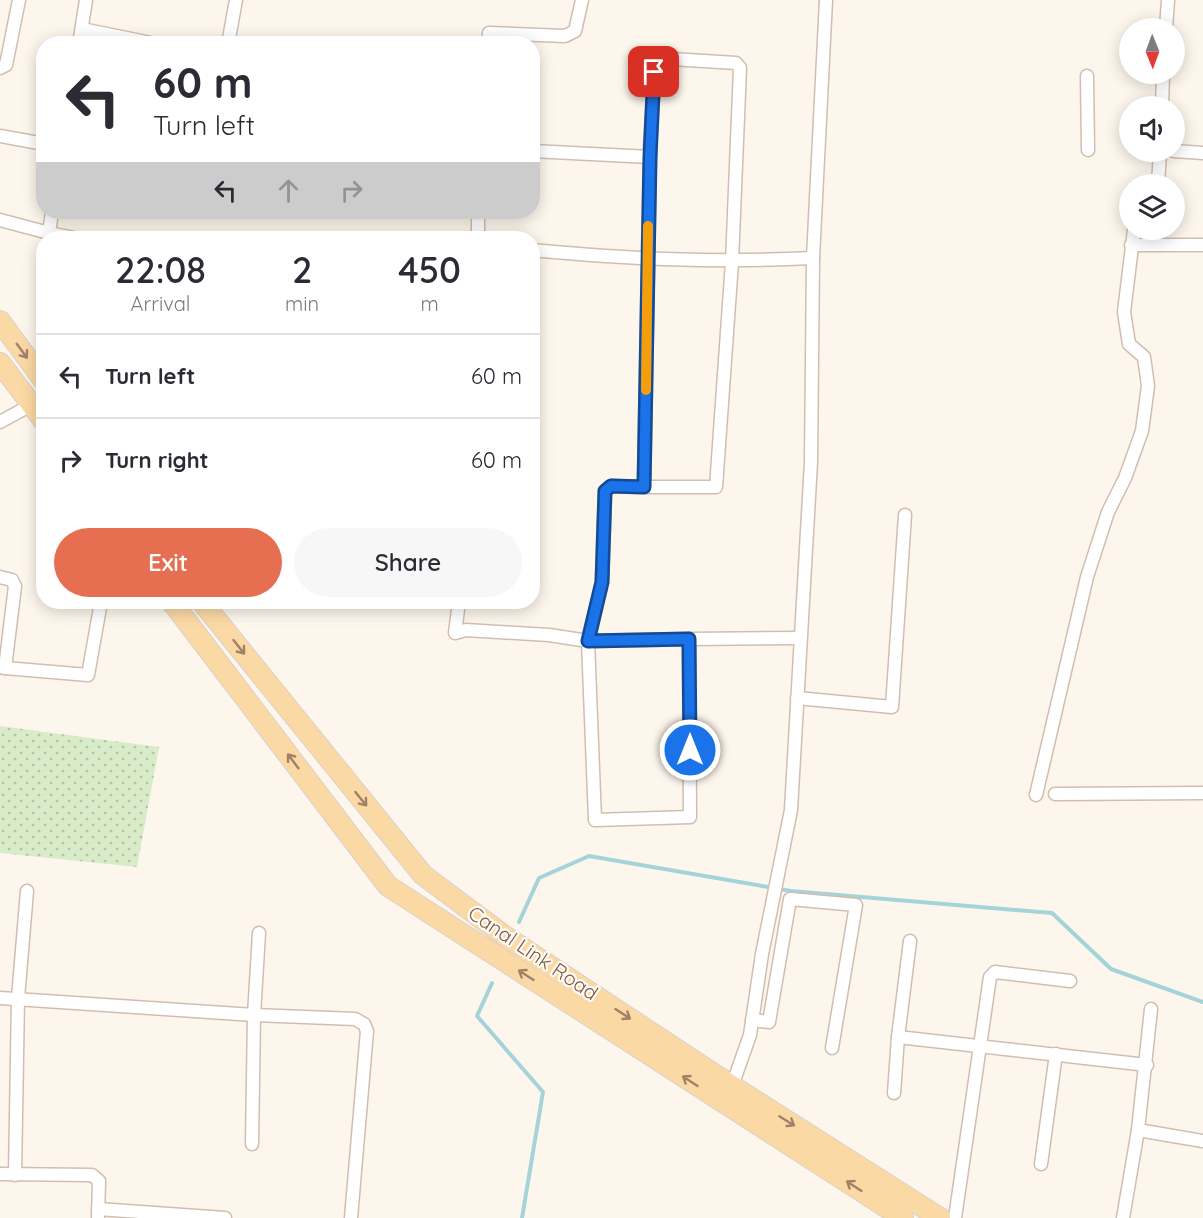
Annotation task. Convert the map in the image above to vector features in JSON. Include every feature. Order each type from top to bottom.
[{"type":"main road","points":[[0,321],[36,370]]},
{"type":"main road","points":[[0,363],[36,399]]},
{"type":"main road","name":"Canal Link Road","points":[[177,609],[388,886],[903,1218]]},
{"type":"main road","name":"Canal Link Road","points":[[208,609],[423,875],[506,937],[732,1086],[940,1218]]},
{"type":"street","points":[[0,68],[6,65],[19,0]]},
{"type":"street","points":[[81,36],[86,0]]},
{"type":"street","points":[[229,36],[236,0]]},
{"type":"street","points":[[489,36],[489,33],[565,36],[575,30],[582,0]]},
{"type":"street","points":[[732,1086],[750,1035],[791,810],[811,462],[813,258],[826,0]]},
{"type":"street","points":[[1167,18],[1168,0]]},
{"type":"street","points":[[82,29],[117,36]]},
{"type":"street","points":[[644,487],[650,157],[656,58],[736,63],[740,68],[732,262],[716,487],[644,487],[611,486],[605,491],[602,582],[588,641],[595,820],[690,817],[689,639]]},
{"type":"street","points":[[1087,76],[1088,150]]},
{"type":"street","points":[[0,136],[36,143]]},
{"type":"street","points":[[540,151],[650,157]]},
{"type":"street","points":[[1185,152],[1203,153]]},
{"type":"street","points":[[0,220],[41,231]]},
{"type":"street","points":[[1036,795],[1087,577],[1108,512],[1125,478],[1142,431],[1148,386],[1144,357],[1129,344],[1124,312],[1132,240]]},
{"type":"street","points":[[1131,245],[1203,245]]},
{"type":"street","points":[[540,251],[648,260],[732,262],[813,258]]},
{"type":"street","points":[[0,422],[36,402]]},
{"type":"street","points":[[796,698],[892,707],[905,515]]},
{"type":"street","points":[[0,577],[12,580],[15,586],[3,667],[88,675],[100,609]]},
{"type":"street","points":[[458,609],[455,633],[466,630],[588,641],[800,638]]},
{"type":"street","points":[[1055,794],[1203,793]]},
{"type":"street","points":[[15,1175],[18,998],[27,891]]},
{"type":"street","points":[[752,1020],[769,1022],[790,898],[856,905],[832,1048]]},
{"type":"street","points":[[772,908],[788,910]]},
{"type":"street","points":[[252,1144],[254,1016],[259,933]]},
{"type":"street","points":[[894,1093],[898,1037],[910,941]]},
{"type":"street","points":[[955,1218],[978,1045],[992,974],[1070,981]]},
{"type":"street","points":[[0,998],[254,1016],[355,1019],[364,1024],[367,1031],[351,1218]]},
{"type":"street","points":[[1123,1218],[1147,1065],[1151,1009]]},
{"type":"street","points":[[898,1037],[1147,1065]]},
{"type":"street","points":[[1041,1164],[1056,1054]]},
{"type":"street","points":[[1138,1130],[1203,1141]]},
{"type":"street","points":[[0,1174],[92,1175],[99,1181],[98,1214],[225,1218]]},
{"type":"green space","points":[[0,726],[159,747],[137,867],[0,853]]},
{"type":"waterway","points":[[519,922],[539,878],[589,856],[791,891],[1052,913],[1111,969],[1203,1002]]},
{"type":"waterway","points":[[492,983],[477,1016],[543,1092],[522,1218]]},
{"type":"slow traffic","points":[[646,390],[648,226]]},
{"type":"route","points":[[654,72],[650,157],[644,487],[611,486],[605,491],[602,582],[588,641],[689,639],[690,750]]}]
